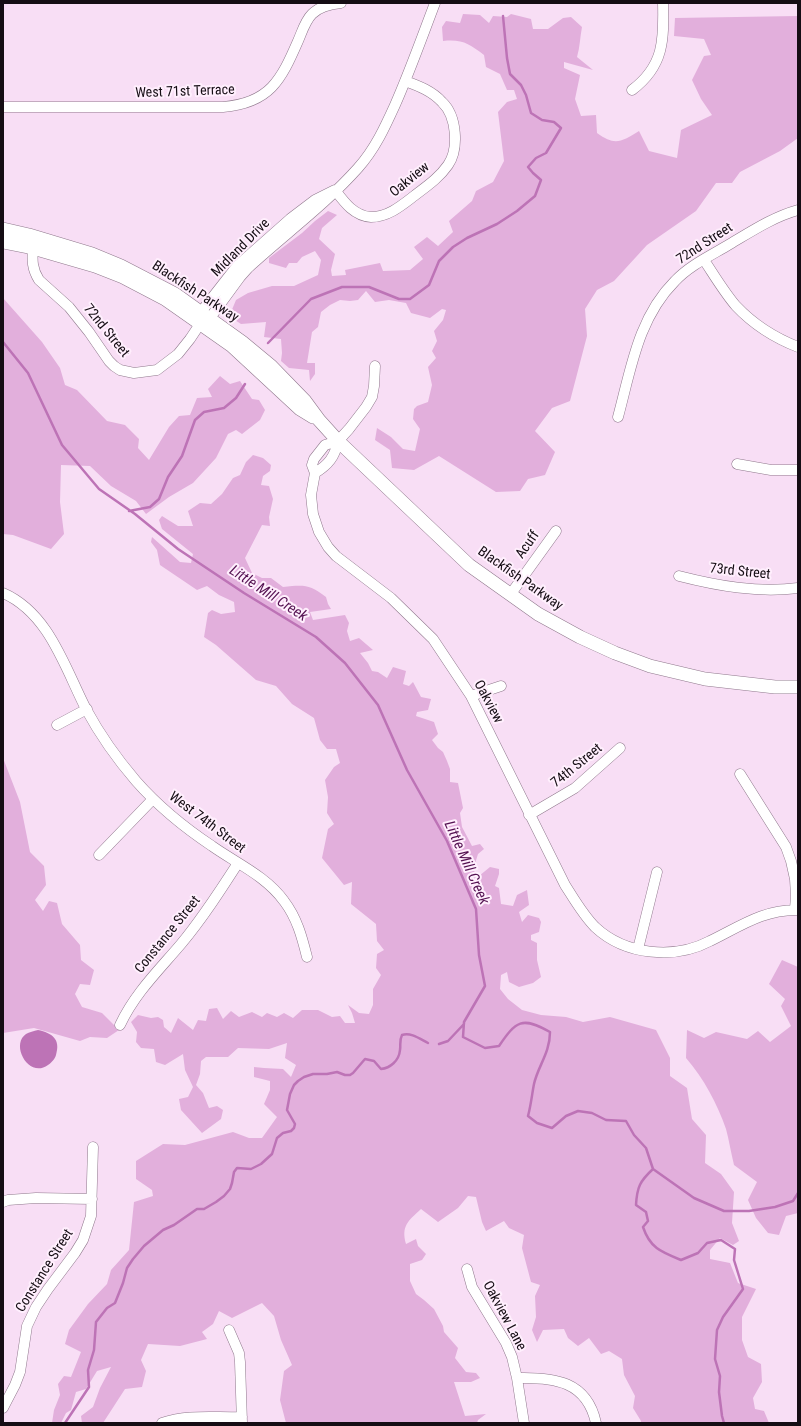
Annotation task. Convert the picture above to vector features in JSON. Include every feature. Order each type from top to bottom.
[{"type":"main road","name":"Blackfish Parkway","points":[[3,229],[29,235],[99,257],[175,294],[203,318],[300,409],[318,420],[338,441],[469,565],[538,614],[580,637],[650,666],[705,679],[775,687],[798,687]]},
{"type":"main road","name":"Blackfish Parkway","points":[[3,242],[33,248],[95,266],[123,277],[203,318]]},
{"type":"main road","name":"Blackfish Parkway","points":[[749,683],[775,679],[798,678]]},
{"type":"street","name":"West 71st Terrace","points":[[3,107],[223,107],[240,105],[260,96],[273,86],[281,77],[288,65],[306,22],[312,14],[323,6],[341,3]]},
{"type":"street","name":"Midland Drive","points":[[203,318],[248,268],[321,206],[359,167],[373,148],[381,136],[406,81],[435,3]]},
{"type":"street","points":[[632,90],[644,81],[653,68],[661,51],[663,34],[663,3]]},
{"type":"street","name":"Oakview","points":[[335,190],[350,208],[358,213],[372,217],[385,215],[395,210],[435,180],[449,164],[454,152],[455,137],[448,108],[429,91],[406,81]]},
{"type":"street","name":"72nd Street","points":[[618,417],[635,353],[648,318],[658,301],[675,281],[692,267],[771,220],[798,210]]},
{"type":"street","name":"72nd Street","points":[[33,248],[33,270],[39,280],[69,307],[109,361],[120,370],[134,373],[157,370],[178,354],[203,318]]},
{"type":"street","points":[[704,260],[732,300],[751,319],[773,335],[798,347]]},
{"type":"street","name":"Oakview","points":[[375,366],[372,396],[359,418],[338,441],[336,452],[324,467],[315,473],[311,496],[313,514],[318,532],[336,556],[391,598],[433,639],[471,696],[565,885],[591,922],[595,927],[615,941],[631,948],[655,952],[674,952],[690,949],[709,942],[757,917],[787,909],[797,910]]},
{"type":"street","points":[[737,464],[771,470],[798,470]]},
{"type":"street","name":"Acuff","points":[[510,595],[556,530]]},
{"type":"street","name":"73rd Street","points":[[679,576],[714,585],[752,589],[773,590],[798,588]]},
{"type":"street","name":"West 74th Street","points":[[3,593],[21,603],[34,615],[45,629],[56,646],[87,709],[122,764],[153,799],[195,834],[271,886],[284,901],[295,918],[302,936],[306,957]]},
{"type":"street","points":[[471,696],[501,686]]},
{"type":"street","points":[[57,726],[87,709]]},
{"type":"street","name":"74th Street","points":[[530,815],[576,788],[620,748]]},
{"type":"street","points":[[740,774],[786,847],[795,879],[797,910]]},
{"type":"street","points":[[99,855],[153,799]]},
{"type":"street","name":"Constance Street","points":[[120,1025],[125,1014],[140,991],[182,944],[214,900],[238,863]]},
{"type":"street","points":[[638,949],[658,872]]},
{"type":"street","name":"Constance Street","points":[[3,1408],[20,1372],[27,1326],[36,1307],[83,1240],[91,1216],[94,1147]]},
{"type":"street","points":[[3,1202],[8,1200],[36,1198],[92,1199]]},
{"type":"street","name":"Oakview Lane","points":[[467,1269],[472,1287],[506,1343],[512,1357],[524,1423]]},
{"type":"street","points":[[162,1423],[190,1417],[242,1420],[239,1353],[229,1330]]},
{"type":"street","points":[[517,1378],[548,1378],[561,1381],[581,1395],[589,1403],[596,1423]]},
{"type":"shaded area","points":[[463,14],[480,15],[489,23],[493,16],[507,17],[511,14],[531,19],[533,29],[548,29],[563,18],[571,17],[582,27],[577,57],[593,70],[564,62],[564,68],[580,75],[575,99],[581,116],[596,115],[597,133],[609,140],[623,140],[639,131],[649,151],[677,158],[681,130],[712,115],[701,99],[692,80],[704,56],[711,55],[704,39],[674,36],[675,18],[798,16],[798,138],[780,151],[740,172],[732,183],[716,183],[696,211],[647,245],[614,281],[597,290],[585,309],[587,336],[570,401],[552,408],[535,431],[555,452],[545,475],[528,479],[520,491],[496,492],[439,456],[414,470],[392,468],[390,450],[375,440],[377,428],[391,437],[403,449],[415,451],[420,429],[413,419],[414,409],[417,406],[428,402],[432,385],[428,367],[436,358],[432,351],[437,341],[434,331],[443,320],[446,310],[442,309],[430,318],[411,313],[406,303],[389,300],[375,302],[366,291],[358,300],[340,300],[330,305],[321,312],[318,327],[312,332],[307,363],[315,363],[315,374],[310,381],[309,370],[289,368],[281,361],[281,339],[264,337],[266,322],[241,324],[235,320],[231,312],[236,300],[248,293],[272,286],[294,286],[318,275],[321,260],[315,251],[302,257],[297,263],[289,263],[286,268],[269,263],[269,258],[328,211],[337,215],[322,228],[319,239],[335,254],[331,270],[332,276],[346,275],[345,270],[380,263],[383,271],[410,270],[423,259],[414,247],[427,237],[438,246],[453,232],[449,221],[472,201],[476,191],[493,182],[504,161],[498,112],[507,102],[517,99],[514,90],[507,90],[500,74],[486,67],[484,55],[465,43],[443,41],[442,27],[446,21],[460,23]]},
{"type":"shaded area","points":[[3,298],[42,342],[60,368],[65,385],[77,390],[107,421],[125,425],[139,439],[138,448],[149,460],[169,427],[179,416],[190,415],[197,398],[212,397],[208,389],[220,376],[230,384],[240,381],[252,399],[259,400],[265,410],[260,420],[242,434],[236,430],[228,434],[216,458],[193,483],[169,497],[146,514],[136,501],[111,486],[90,466],[61,465],[60,502],[64,534],[51,549],[13,535],[3,534]]},
{"type":"shaded area","points":[[253,455],[263,458],[271,465],[270,471],[263,476],[261,485],[269,486],[273,499],[269,517],[270,526],[262,525],[245,558],[252,573],[262,578],[271,578],[283,587],[306,586],[326,597],[331,609],[310,612],[313,620],[345,615],[349,623],[347,631],[350,641],[359,638],[373,650],[360,653],[372,671],[378,672],[387,678],[393,667],[406,671],[403,684],[409,686],[413,682],[421,697],[431,699],[428,710],[417,712],[416,716],[434,722],[438,734],[432,740],[443,752],[447,761],[450,769],[450,782],[458,783],[463,808],[460,813],[462,827],[472,846],[480,844],[484,849],[478,854],[473,870],[479,876],[490,867],[499,869],[495,886],[499,888],[501,904],[513,906],[517,895],[527,890],[529,905],[519,912],[522,922],[528,915],[539,918],[541,922],[539,932],[531,935],[531,940],[537,943],[537,960],[541,977],[533,983],[519,987],[509,982],[507,972],[501,975],[500,989],[508,999],[522,1010],[541,1015],[566,1017],[583,1022],[610,1017],[656,1030],[670,1058],[670,1076],[687,1088],[692,1119],[706,1135],[705,1163],[721,1174],[734,1192],[732,1223],[739,1241],[733,1245],[720,1238],[710,1250],[710,1259],[730,1263],[738,1283],[756,1289],[742,1317],[742,1340],[748,1357],[761,1364],[762,1382],[753,1398],[755,1409],[764,1411],[769,1423],[641,1423],[633,1408],[635,1396],[624,1375],[622,1359],[609,1351],[601,1354],[589,1338],[578,1346],[568,1338],[564,1329],[543,1330],[537,1342],[532,1330],[536,1317],[535,1296],[540,1285],[531,1282],[522,1248],[524,1235],[509,1228],[504,1221],[486,1231],[482,1222],[476,1197],[468,1196],[458,1208],[438,1222],[421,1209],[409,1221],[404,1233],[406,1244],[416,1239],[418,1246],[426,1254],[422,1260],[410,1264],[410,1281],[416,1294],[434,1309],[443,1326],[444,1332],[458,1348],[455,1358],[466,1372],[476,1373],[480,1378],[471,1382],[454,1382],[465,1416],[486,1414],[478,1420],[477,1423],[286,1423],[280,1400],[284,1371],[292,1365],[281,1340],[274,1316],[262,1303],[232,1318],[219,1311],[213,1324],[202,1332],[207,1339],[180,1346],[148,1344],[141,1360],[146,1371],[142,1387],[125,1389],[103,1423],[82,1423],[81,1416],[93,1407],[100,1388],[111,1367],[97,1371],[86,1389],[76,1392],[71,1410],[66,1413],[61,1423],[52,1423],[54,1410],[60,1395],[58,1384],[64,1376],[71,1377],[81,1352],[65,1344],[69,1330],[88,1304],[107,1284],[111,1270],[129,1250],[134,1202],[153,1196],[152,1190],[136,1179],[136,1161],[163,1144],[185,1145],[233,1132],[249,1138],[262,1138],[277,1117],[264,1104],[270,1090],[270,1081],[254,1077],[254,1067],[283,1069],[291,1077],[296,1065],[285,1058],[287,1043],[269,1049],[238,1048],[228,1057],[206,1057],[201,1061],[200,1074],[196,1085],[203,1093],[209,1108],[217,1106],[223,1110],[221,1119],[202,1133],[181,1110],[179,1099],[188,1097],[193,1087],[185,1070],[183,1054],[165,1065],[156,1062],[154,1049],[141,1048],[136,1042],[137,1032],[131,1022],[138,1015],[151,1018],[158,1017],[163,1020],[164,1027],[171,1033],[178,1018],[193,1030],[198,1020],[206,1021],[209,1009],[217,1008],[223,1019],[231,1011],[239,1017],[252,1012],[262,1017],[267,1013],[277,1017],[284,1013],[293,1018],[302,1010],[318,1010],[332,1017],[340,1016],[345,1023],[355,1023],[348,1005],[359,1013],[369,1014],[373,1005],[373,989],[381,975],[376,968],[377,954],[384,950],[377,941],[376,924],[351,904],[352,882],[344,885],[322,858],[328,829],[334,824],[327,813],[328,797],[325,780],[334,767],[340,763],[336,749],[327,749],[320,740],[314,718],[292,704],[276,686],[256,680],[216,645],[204,637],[208,613],[212,610],[221,614],[235,612],[234,602],[219,595],[207,586],[197,590],[160,565],[157,550],[151,542],[152,537],[180,562],[191,563],[193,554],[162,529],[159,520],[162,516],[178,526],[193,526],[188,511],[200,503],[211,504],[222,494],[233,478],[240,475],[246,462]]},
{"type":"shaded area","points":[[3,758],[20,802],[30,852],[44,866],[46,885],[35,900],[43,911],[49,901],[57,903],[62,924],[80,945],[81,960],[94,970],[90,985],[80,984],[75,994],[82,1007],[102,1013],[119,1030],[107,1038],[90,1037],[80,1041],[34,1028],[3,1033]]},
{"type":"shaded area","points":[[782,960],[798,967],[798,1213],[786,1216],[779,1235],[768,1233],[756,1218],[748,1200],[757,1182],[734,1165],[726,1129],[718,1110],[704,1083],[686,1058],[687,1030],[704,1038],[716,1032],[747,1039],[758,1031],[770,1042],[791,1026],[781,1006],[785,999],[769,984]]},
{"type":"shaded area","points":[[38,1030],[51,1035],[54,1038],[57,1049],[56,1055],[52,1062],[41,1068],[34,1068],[24,1059],[20,1045],[26,1034]]},
{"type":"waterway","points":[[268,343],[311,299],[342,287],[369,287],[399,299],[410,299],[429,285],[439,261],[453,247],[467,238],[497,224],[517,211],[535,196],[541,180],[528,167],[536,158],[546,153],[561,128],[554,122],[542,120],[531,113],[526,95],[521,85],[510,74],[503,16]]},
{"type":"waterway","name":"Little Mill Creek","points":[[3,342],[28,373],[62,445],[99,489],[135,514],[178,549],[244,593],[316,637],[345,663],[378,705],[407,770],[447,841],[476,909],[479,955],[485,986],[464,1022],[463,1037],[485,1048],[499,1046],[510,1031],[515,1026],[520,1024],[533,1024],[550,1032],[546,1053],[534,1084],[528,1116],[537,1123],[552,1128],[566,1116],[578,1111],[592,1113],[606,1120],[626,1121],[634,1135],[646,1148],[653,1169],[640,1185],[637,1193],[636,1205],[646,1212],[648,1221],[643,1227],[653,1245],[662,1252],[681,1260],[698,1253],[707,1243],[721,1240],[735,1249],[734,1260],[743,1289],[723,1317],[717,1330],[715,1359],[720,1376],[719,1392],[724,1423]]},
{"type":"waterway","points":[[129,511],[150,507],[159,499],[168,477],[182,456],[195,420],[204,412],[224,408],[236,398],[245,384]]},
{"type":"waterway","points":[[439,1044],[448,1041],[464,1024]]},
{"type":"waterway","points":[[65,1423],[89,1387],[88,1370],[94,1350],[96,1322],[107,1308],[115,1303],[127,1268],[133,1259],[144,1246],[163,1230],[174,1225],[197,1209],[204,1209],[224,1196],[230,1189],[234,1172],[237,1168],[251,1169],[261,1164],[272,1154],[277,1138],[283,1133],[291,1131],[294,1128],[295,1124],[287,1110],[290,1094],[294,1085],[304,1077],[313,1074],[337,1072],[350,1075],[365,1059],[374,1061],[381,1069],[388,1067],[396,1061],[400,1050],[400,1041],[402,1035],[405,1034],[412,1035],[428,1043]]},
{"type":"waterway","points":[[653,1169],[694,1198],[724,1211],[749,1211],[775,1207],[793,1201],[798,1193]]}]
